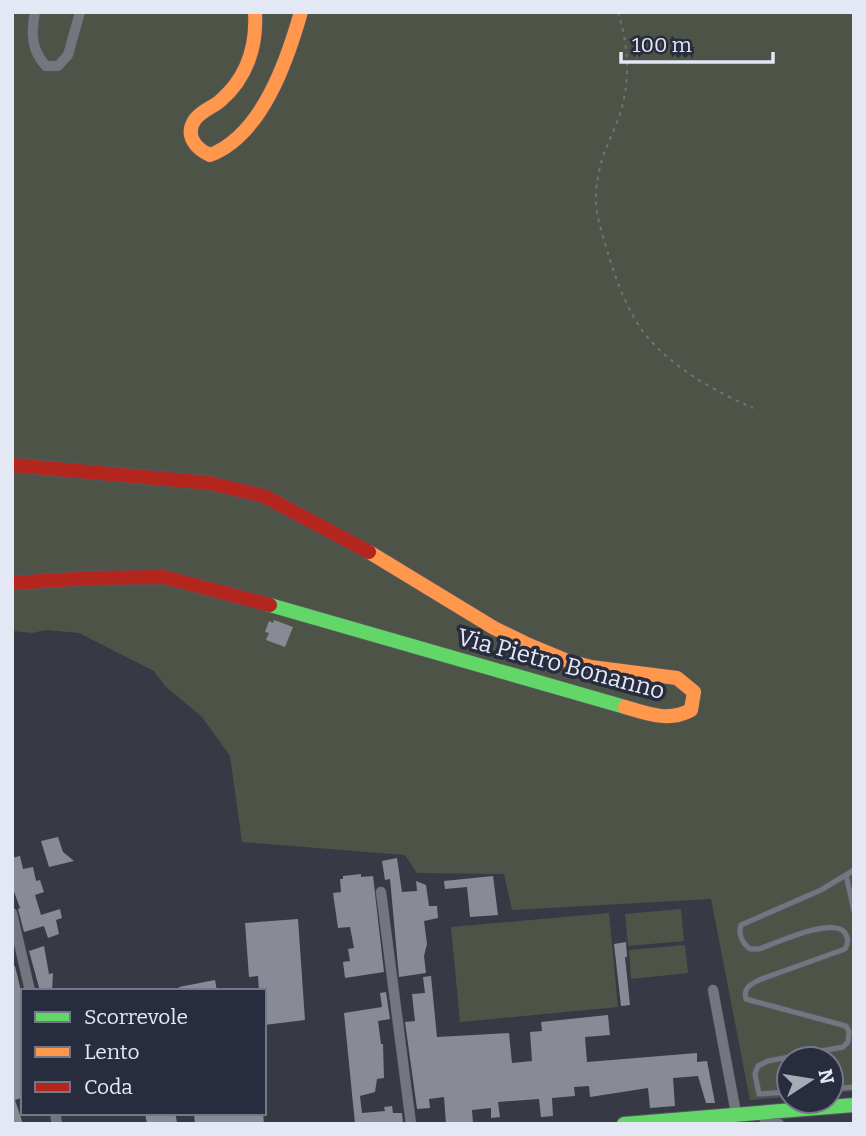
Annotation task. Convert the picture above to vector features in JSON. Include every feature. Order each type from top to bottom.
[{"type":"street","points":[[35,12],[32,32],[36,55],[46,66],[58,66],[68,55],[80,12]]},
{"type":"street","points":[[255,12],[257,32],[244,72],[227,94],[197,116],[191,125],[193,144],[199,152],[209,155],[229,147],[271,95],[291,49],[301,12]]},
{"type":"street","name":"Via Pietro Bonanno","points":[[12,465],[209,483],[264,496],[349,540],[494,628],[529,645],[591,667],[677,678],[694,692],[694,701],[691,710],[682,715],[668,718],[654,716],[240,596],[164,577],[12,583]]},
{"type":"street","points":[[381,892],[411,1124]]},
{"type":"street","points":[[12,913],[30,989]]},
{"type":"street","points":[[713,990],[722,1118]]},
{"type":"street","points":[[624,1124],[854,1105]]},
{"type":"street","points":[[764,1124],[779,1124]]},
{"type":"lane","points":[[852,1031],[845,1026],[746,999],[745,993],[748,986],[759,980],[845,949],[848,944],[843,930],[834,926],[822,927],[759,949],[750,949],[745,946],[739,930],[741,925],[821,890],[854,870]]},
{"type":"lane","points":[[846,874],[854,911]]},
{"type":"lane","points":[[775,1060],[758,1066],[755,1074],[759,1094],[775,1093]]},
{"type":"path","points":[[618,12],[628,50],[623,107],[606,146],[594,197],[611,267],[632,313],[645,333],[659,347],[690,374],[753,408]]},
{"type":"shaded area","points":[[12,12],[854,12],[854,1091],[845,1092],[845,1045],[775,1045],[775,1098],[750,1100],[711,899],[512,910],[504,874],[417,873],[405,855],[242,842],[230,756],[202,717],[165,686],[154,671],[79,633],[12,631]]},
{"type":"shaded area","points":[[681,909],[684,941],[628,946],[625,914]]},
{"type":"shaded area","points":[[609,913],[618,1007],[460,1022],[451,927]]},
{"type":"shaded area","points":[[685,945],[688,973],[631,979],[629,950]]},
{"type":"building","points":[[274,620],[293,627],[285,647],[266,640],[269,633],[265,632],[269,621],[273,623]]},
{"type":"building","points":[[58,837],[63,852],[74,861],[49,867],[41,841]]},
{"type":"building","points":[[20,856],[23,869],[33,867],[36,881],[40,880],[44,892],[35,895],[41,915],[60,909],[62,918],[56,920],[59,934],[48,938],[44,926],[24,932],[18,909],[20,908],[12,886],[12,858]]},
{"type":"building","points":[[397,858],[402,892],[417,891],[416,881],[426,885],[429,906],[437,906],[438,918],[424,921],[427,944],[424,956],[426,973],[399,977],[390,879],[385,880],[382,861]]},
{"type":"building","points":[[361,874],[361,877],[373,876],[384,972],[345,978],[343,962],[350,961],[348,949],[354,948],[350,927],[338,928],[333,893],[341,892],[340,879],[343,879],[343,876]]},
{"type":"building","points":[[493,876],[498,915],[470,917],[467,887],[445,889],[444,881]]},
{"type":"building","points":[[298,919],[305,1020],[266,1025],[266,989],[259,989],[258,976],[249,977],[245,923]]},
{"type":"building","points":[[626,942],[630,1005],[621,1006],[614,944]]},
{"type":"building","points":[[44,946],[49,974],[53,973],[52,989],[39,989],[29,951]]},
{"type":"building","points":[[12,966],[15,966],[21,991],[21,1098],[15,1100],[23,1124],[12,1124]]},
{"type":"building","points":[[431,976],[437,1037],[509,1033],[512,1063],[532,1061],[530,1032],[542,1031],[541,1022],[608,1015],[610,1035],[585,1037],[587,1062],[697,1053],[697,1062],[707,1061],[715,1103],[706,1103],[698,1076],[673,1078],[675,1106],[650,1108],[648,1088],[590,1097],[589,1086],[574,1087],[575,1096],[552,1098],[553,1116],[541,1117],[539,1099],[498,1102],[500,1117],[491,1118],[491,1108],[472,1110],[473,1123],[446,1124],[444,1097],[429,1099],[430,1108],[417,1109],[405,1022],[415,1021],[412,994],[425,993],[423,977]]},
{"type":"building","points":[[215,980],[217,989],[180,989]]},
{"type":"building","points":[[386,992],[390,1019],[378,1021],[383,1044],[384,1078],[377,1079],[375,1092],[360,1096],[362,1113],[385,1111],[384,1107],[392,1106],[393,1113],[402,1113],[403,1124],[355,1124],[344,1013],[382,1007],[380,993]]},
{"type":"building","points":[[145,1115],[175,1115],[177,1122],[147,1124]]},
{"type":"building","points":[[194,1115],[263,1115],[264,1124],[195,1124]]},
{"type":"traffic: fast","points":[[270,605],[625,707]]},
{"type":"traffic: fast","points":[[624,1124],[854,1105]]},
{"type":"traffic: slow","points":[[255,12],[252,49],[243,72],[229,92],[199,115],[192,127],[193,141],[210,155],[228,145],[258,114],[280,74],[301,12]]},
{"type":"traffic: slow","points":[[369,552],[494,628],[529,645],[591,667],[677,678],[694,692],[691,710],[675,716],[658,716],[625,707]]},
{"type":"traffic: jam","points":[[12,465],[209,483],[264,496],[369,552]]},
{"type":"traffic: jam","points":[[12,583],[164,577],[270,605]]}]
